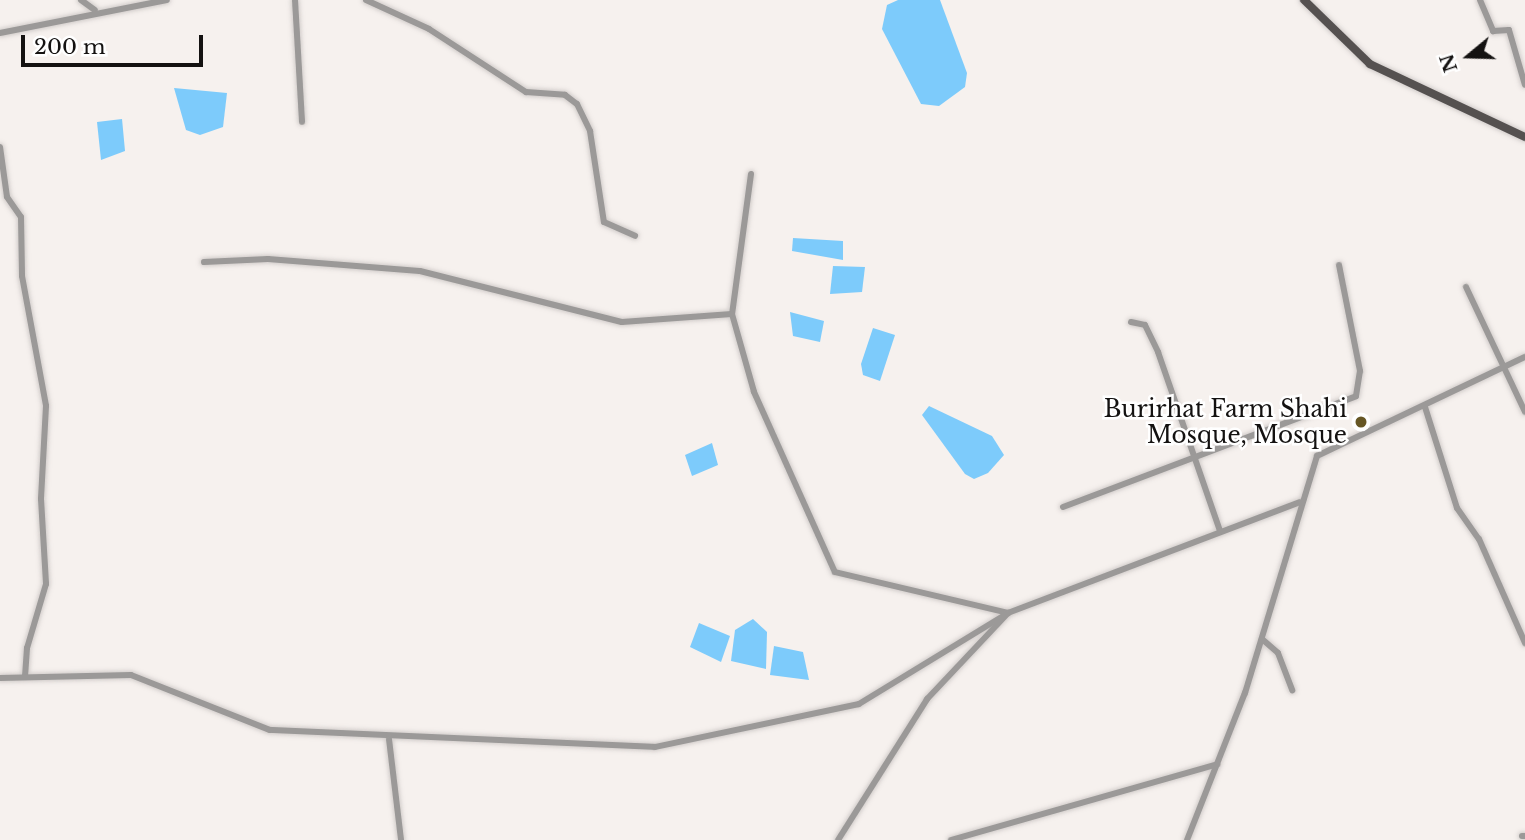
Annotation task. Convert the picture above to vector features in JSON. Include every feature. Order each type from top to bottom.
[{"type":"main road","points":[[1304,0],[1370,64],[1525,137]]},
{"type":"street","points":[[81,0],[95,10]]},
{"type":"street","points":[[0,33],[95,10],[167,0]]},
{"type":"street","points":[[295,0],[302,122]]},
{"type":"street","points":[[366,0],[429,29],[526,92],[565,95],[577,104],[590,131],[604,222],[635,236]]},
{"type":"street","points":[[1480,0],[1493,32],[1509,30],[1525,85]]},
{"type":"street","points":[[0,147],[7,197],[21,217],[22,276],[46,405],[41,499],[46,583],[27,648],[25,677]]},
{"type":"street","points":[[751,174],[732,314],[754,392],[835,572],[1008,613]]},
{"type":"street","points":[[204,262],[268,259],[420,271],[622,322],[732,314]]},
{"type":"street","points":[[1063,508],[1356,396],[1360,371],[1339,265]]},
{"type":"street","points":[[1466,287],[1525,412]]},
{"type":"street","points":[[1131,322],[1145,325],[1196,456],[1220,531]]},
{"type":"street","points":[[1187,840],[1262,639],[1300,502],[1317,456],[1425,407],[1525,357]]},
{"type":"street","points":[[1425,407],[1457,508],[1479,539],[1525,643]]},
{"type":"street","points":[[0,678],[131,675],[270,730],[389,739],[491,737],[655,747],[859,704],[1008,613],[1300,502]]},
{"type":"street","points":[[838,840],[927,699],[1008,613]]},
{"type":"street","points":[[1262,639],[1278,653],[1292,690]]},
{"type":"street","points":[[389,739],[401,840]]},
{"type":"street","points":[[951,840],[1217,764]]},
{"type":"water","points":[[898,0],[940,0],[967,73],[965,87],[939,106],[921,104],[882,29],[887,5]]},
{"type":"water","points":[[174,88],[227,93],[223,127],[200,135],[186,130]]},
{"type":"water","points":[[122,119],[125,151],[101,160],[97,122]]},
{"type":"water","points":[[793,238],[843,241],[843,260],[792,251]]},
{"type":"water","points":[[833,266],[865,267],[862,292],[830,294]]},
{"type":"water","points":[[790,312],[824,321],[820,342],[793,336]]},
{"type":"water","points":[[873,328],[895,335],[880,381],[863,375],[861,364]]},
{"type":"water","points":[[929,406],[992,436],[1004,455],[988,473],[974,479],[965,474],[922,415]]},
{"type":"water","points":[[712,443],[718,465],[692,476],[685,455]]},
{"type":"water","points":[[753,619],[767,632],[766,669],[731,661],[735,630]]},
{"type":"water","points":[[699,623],[730,636],[721,662],[690,647]]},
{"type":"water","points":[[774,646],[803,652],[809,680],[770,675]]},
{"type":"place","name":"Burirhat Farm Shahi Mosque, Mosque","points":[[1361,422]]}]
